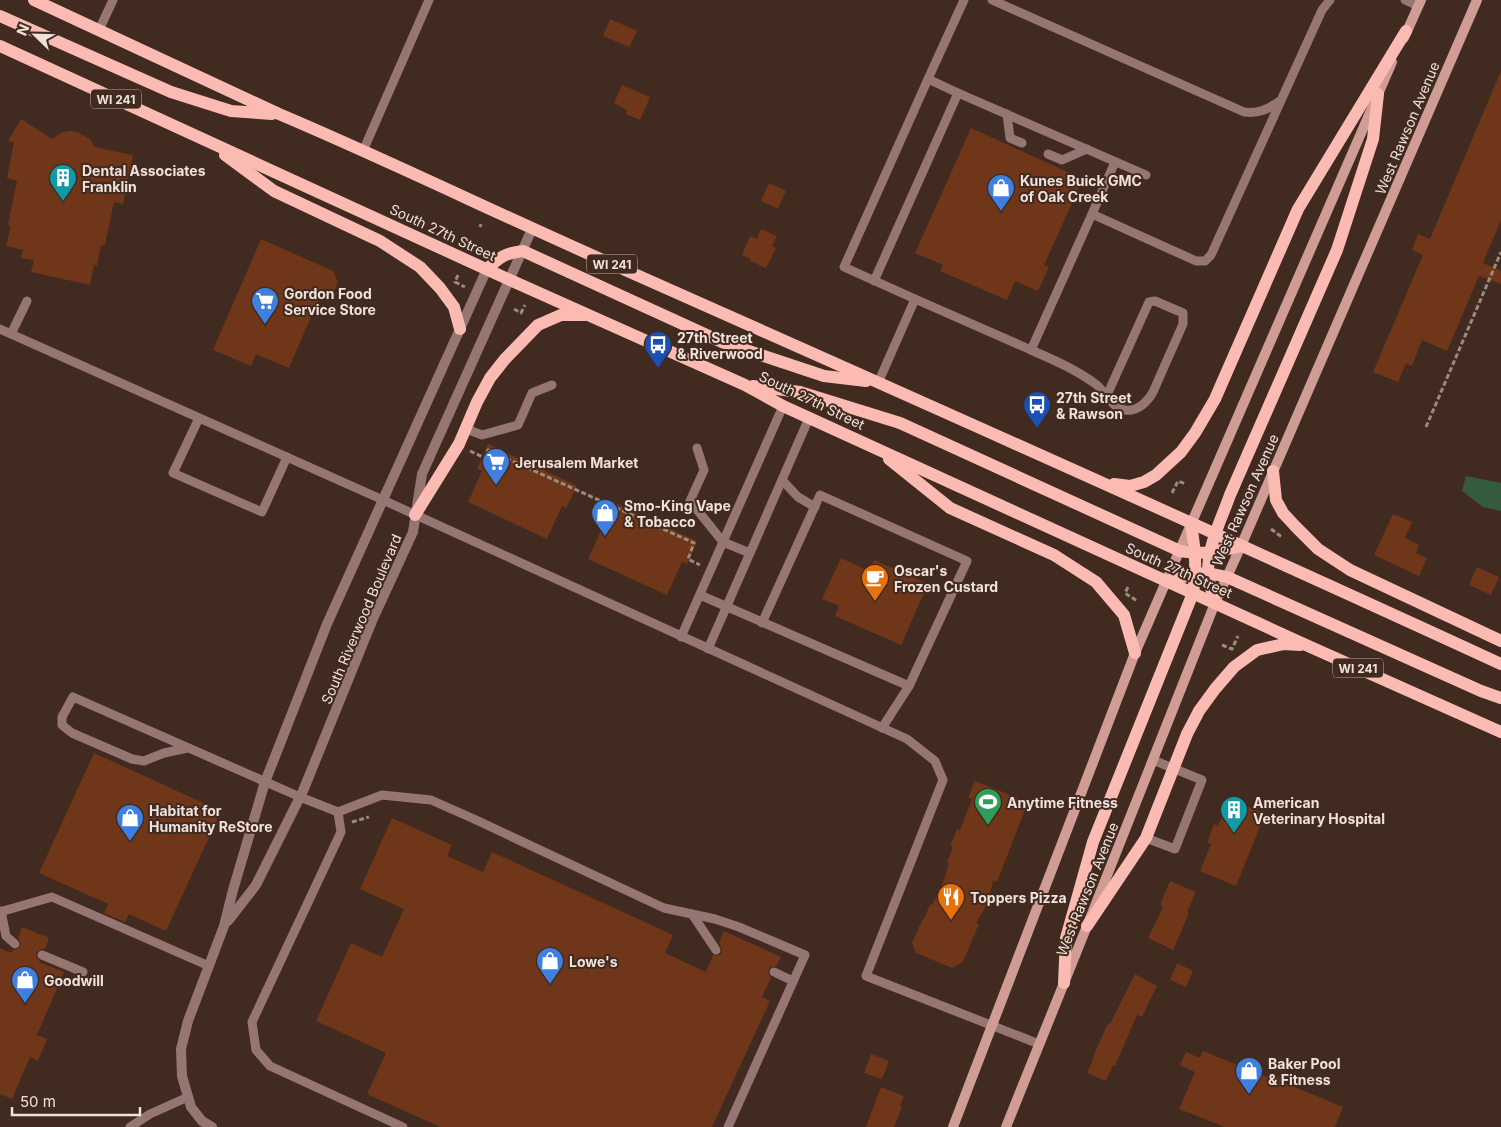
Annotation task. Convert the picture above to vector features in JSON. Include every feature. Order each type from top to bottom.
[{"type":"main road","name":"WI 241","points":[[34,0],[532,229],[1104,483],[1501,664]]},
{"type":"main road","name":"West Rawson Avenue","points":[[1006,1127],[1215,603],[1477,0]]},
{"type":"main road","points":[[953,1127],[1135,653],[1419,3]]},
{"type":"main road","points":[[0,16],[171,92],[231,111],[279,114]]},
{"type":"main road","points":[[1104,483],[1130,486],[1156,476],[1180,452],[1195,433],[1215,399],[1298,209],[1406,31]]},
{"type":"main road","name":"South 27th Street","points":[[0,46],[510,280],[745,384],[783,406],[809,418],[1501,732]]},
{"type":"main road","points":[[1064,983],[1066,938],[1093,842],[1210,553],[1215,534],[1234,486],[1337,250],[1373,139],[1378,94]]},
{"type":"main road","points":[[203,139],[274,191],[380,240],[420,267],[440,288],[454,307],[460,329]]},
{"type":"main road","points":[[487,269],[509,252],[523,251],[722,342],[824,376],[878,383]]},
{"type":"main road","points":[[415,514],[459,444],[477,402],[490,378],[505,359],[538,325],[562,315],[589,315]]},
{"type":"main road","points":[[745,384],[800,392],[900,423],[1180,551],[1210,553],[1241,546]]},
{"type":"main road","points":[[873,447],[950,508],[1054,555],[1096,582],[1124,615],[1135,653]]},
{"type":"main road","points":[[1273,471],[1276,500],[1283,513],[1318,549],[1350,570],[1501,641]]},
{"type":"main road","points":[[1192,524],[1195,553],[1215,603]]},
{"type":"main road","points":[[1166,581],[1202,573],[1227,577],[1481,691],[1501,698]]},
{"type":"main road","points":[[1087,926],[1146,838],[1187,734],[1199,711],[1214,689],[1234,667],[1257,650],[1284,644],[1306,645]]},
{"type":"street","name":"South Riverwood Boulevard","points":[[224,926],[256,885],[300,798],[372,621],[413,532],[422,474],[532,229]]},
{"type":"street","name":"South Riverwood Boulevard","points":[[212,1127],[202,1121],[191,1107],[182,1076],[181,1049],[188,1021],[224,926],[265,782],[327,624],[487,269]]},
{"type":"lane","points":[[100,30],[113,0]]},
{"type":"lane","points":[[363,151],[429,0]]},
{"type":"lane","points":[[964,0],[844,267],[1062,364],[1096,385],[1113,403],[1127,410],[1142,405],[1154,392],[1183,324],[1183,312],[1155,301],[1149,302],[1107,395]]},
{"type":"lane","points":[[992,0],[1244,112],[1254,114],[1281,100]]},
{"type":"lane","points":[[1092,214],[1196,261],[1205,261],[1211,255],[1322,10],[1330,0]]},
{"type":"lane","points":[[1406,0],[1419,3]]},
{"type":"lane","points":[[928,79],[1146,175]]},
{"type":"lane","points":[[874,281],[958,93]]},
{"type":"lane","points":[[1007,114],[1010,138],[1022,143]]},
{"type":"lane","points":[[1048,154],[1062,160],[1087,149]]},
{"type":"lane","points":[[1031,350],[1115,162]]},
{"type":"lane","points":[[878,383],[915,299]]},
{"type":"lane","points":[[11,334],[27,301]]},
{"type":"lane","points":[[0,329],[415,514],[907,739],[935,760],[943,780],[866,976],[1039,1044]]},
{"type":"lane","points":[[466,429],[482,436],[518,425],[532,393],[552,385]]},
{"type":"lane","points":[[682,637],[783,406]]},
{"type":"lane","points":[[199,418],[173,473],[262,512],[287,457]]},
{"type":"lane","points":[[708,649],[809,418]]},
{"type":"lane","points":[[697,448],[704,470],[690,501],[723,542],[750,553]]},
{"type":"lane","points":[[782,480],[798,497],[815,507]]},
{"type":"lane","points":[[762,623],[820,496],[967,561],[909,686],[882,728]]},
{"type":"lane","points":[[700,596],[909,686]]},
{"type":"lane","points":[[188,748],[164,752],[144,761],[132,760],[72,732],[62,725],[62,717],[73,696],[300,798],[338,812],[382,795],[431,800],[474,818],[664,908],[716,919],[805,955],[728,1127]]},
{"type":"lane","points":[[1146,838],[1175,849],[1202,780],[1153,760]]},
{"type":"lane","points":[[338,812],[341,832],[252,1022],[256,1050],[270,1066],[403,1127]]},
{"type":"lane","points":[[15,944],[6,936],[1,911],[52,897],[209,966]]},
{"type":"lane","points":[[692,914],[716,950]]},
{"type":"lane","points":[[42,955],[83,972]]},
{"type":"lane","points":[[774,972],[793,981]]},
{"type":"lane","points":[[130,1127],[150,1114],[188,1097]]},
{"type":"path","points":[[1426,427],[1501,252]]},
{"type":"path","points":[[458,275],[455,282],[466,287]]},
{"type":"path","points":[[514,309],[521,313],[525,305]]},
{"type":"path","points":[[469,450],[485,458],[488,450],[694,543],[688,558],[711,570]]},
{"type":"path","points":[[1175,477],[1178,481],[1186,484]]},
{"type":"path","points":[[1172,493],[1178,481]]},
{"type":"path","points":[[1271,529],[1283,538],[1281,543]]},
{"type":"path","points":[[1128,587],[1125,593],[1137,601]]},
{"type":"path","points":[[1222,645],[1232,649],[1238,636]]},
{"type":"green space","points":[[1466,476],[1501,483],[1501,511],[1483,507],[1462,491]]},
{"type":"building","points":[[610,19],[637,31],[629,47],[603,36]]},
{"type":"building","points":[[1501,71],[1501,220],[1483,263],[1501,271],[1501,284],[1479,276],[1447,351],[1422,340],[1412,366],[1406,363],[1398,382],[1373,372],[1423,255],[1412,250],[1418,234],[1430,239]]},
{"type":"building","points":[[622,85],[650,97],[640,120],[626,114],[627,110],[614,103]]},
{"type":"building","name":"Dental Associates Franklin","points":[[21,119],[52,139],[61,133],[77,132],[90,139],[94,147],[133,155],[123,204],[114,202],[105,245],[101,245],[97,266],[94,265],[90,285],[31,272],[34,260],[21,258],[23,250],[6,246],[11,226],[8,225],[17,181],[7,178],[14,142],[8,141]]},
{"type":"building","name":"Kunes Buick GMC of Oak Creek","points":[[971,128],[1083,179],[1044,265],[1049,267],[1038,291],[1015,281],[1007,300],[940,271],[943,265],[915,253]]},
{"type":"building","points":[[769,183],[786,191],[778,209],[761,201]]},
{"type":"building","points":[[761,229],[777,236],[772,246],[776,248],[766,268],[742,255],[750,236],[757,239]]},
{"type":"building","name":"Gordon Food Service Store","points":[[261,239],[333,271],[338,282],[330,301],[320,296],[289,368],[256,354],[251,366],[213,350]]},
{"type":"building","points":[[488,444],[577,486],[566,508],[562,506],[547,539],[468,502],[482,471],[477,469]]},
{"type":"building","points":[[608,500],[697,541],[687,564],[682,562],[667,595],[588,559],[603,526],[598,523]]},
{"type":"building","points":[[1393,514],[1412,522],[1405,538],[1419,545],[1416,553],[1427,558],[1419,576],[1374,555]]},
{"type":"building","name":"Oscar's Frozen Custard","points":[[841,558],[869,571],[874,560],[928,584],[901,645],[835,616],[839,606],[822,599]]},
{"type":"building","points":[[1477,567],[1499,577],[1491,595],[1469,585]]},
{"type":"building","name":"Habitat for Humanity ReStore","points":[[94,753],[221,811],[166,931],[129,914],[125,922],[104,913],[108,904],[39,873]]},
{"type":"building","points":[[975,781],[1028,802],[997,882],[993,880],[990,895],[976,923],[979,924],[963,962],[952,968],[916,953],[912,943],[945,877],[949,863],[947,862],[953,847],[950,846],[957,829],[960,830],[972,799],[968,798]]},
{"type":"building","name":"American Veterinary Hospital","points":[[1229,799],[1265,814],[1236,886],[1200,871],[1211,844],[1207,843],[1214,824],[1218,826]]},
{"type":"building","name":"Lowe's","points":[[392,818],[452,845],[447,856],[483,872],[492,852],[673,935],[665,953],[706,972],[713,955],[719,955],[722,952],[719,943],[724,931],[781,957],[776,966],[768,970],[771,978],[762,997],[770,1001],[712,1127],[440,1127],[367,1094],[386,1053],[316,1021],[351,943],[382,957],[404,909],[360,889]]},
{"type":"building","points":[[1170,881],[1196,892],[1173,950],[1148,938],[1160,914],[1163,906],[1160,905]]},
{"type":"building","name":"Goodwill","points":[[22,927],[49,938],[45,949],[36,952],[37,958],[39,962],[64,972],[37,1035],[47,1039],[38,1061],[30,1057],[12,1099],[0,1094],[0,948],[11,953],[19,948],[21,943],[18,938]]},
{"type":"building","points":[[1177,963],[1193,971],[1186,987],[1170,980]]},
{"type":"building","points":[[1135,974],[1157,986],[1142,1017],[1137,1015],[1115,1066],[1113,1065],[1106,1081],[1087,1073],[1108,1023],[1110,1024]]},
{"type":"building","name":"Baker Pool & Fitness","points":[[1203,1051],[1267,1077],[1268,1073],[1286,1080],[1285,1083],[1343,1107],[1335,1127],[1225,1127],[1179,1109],[1195,1072],[1180,1065],[1186,1052],[1200,1058]]},
{"type":"building","points":[[871,1054],[889,1061],[882,1079],[864,1073]]},
{"type":"building","points":[[881,1087],[904,1096],[900,1106],[902,1107],[894,1127],[866,1127]]},
{"type":"place","name":"Dental Associates Franklin","points":[[63,202]]},
{"type":"place","name":"Kunes Buick GMC of Oak Creek","points":[[1001,212]]},
{"type":"place","name":"Gordon Food Service Store","points":[[265,325]]},
{"type":"place","name":"27th Street & Riverwood","points":[[658,369]]},
{"type":"place","name":"27th Street & Rawson","points":[[1037,429]]},
{"type":"place","name":"Jerusalem Market","points":[[496,486]]},
{"type":"place","name":"Smo-King Vape & Tobacco","points":[[605,537]]},
{"type":"place","name":"Oscar's Frozen Custard","points":[[875,602]]},
{"type":"place","name":"Anytime Fitness","points":[[988,826]]},
{"type":"place","name":"American Veterinary Hospital","points":[[1234,834]]},
{"type":"place","name":"Habitat for Humanity ReStore","points":[[130,842]]},
{"type":"place","name":"Toppers Pizza","points":[[951,921]]},
{"type":"place","name":"Lowe's","points":[[550,985]]},
{"type":"place","name":"Goodwill","points":[[25,1004]]},
{"type":"place","name":"Baker Pool & Fitness","points":[[1249,1095]]}]
